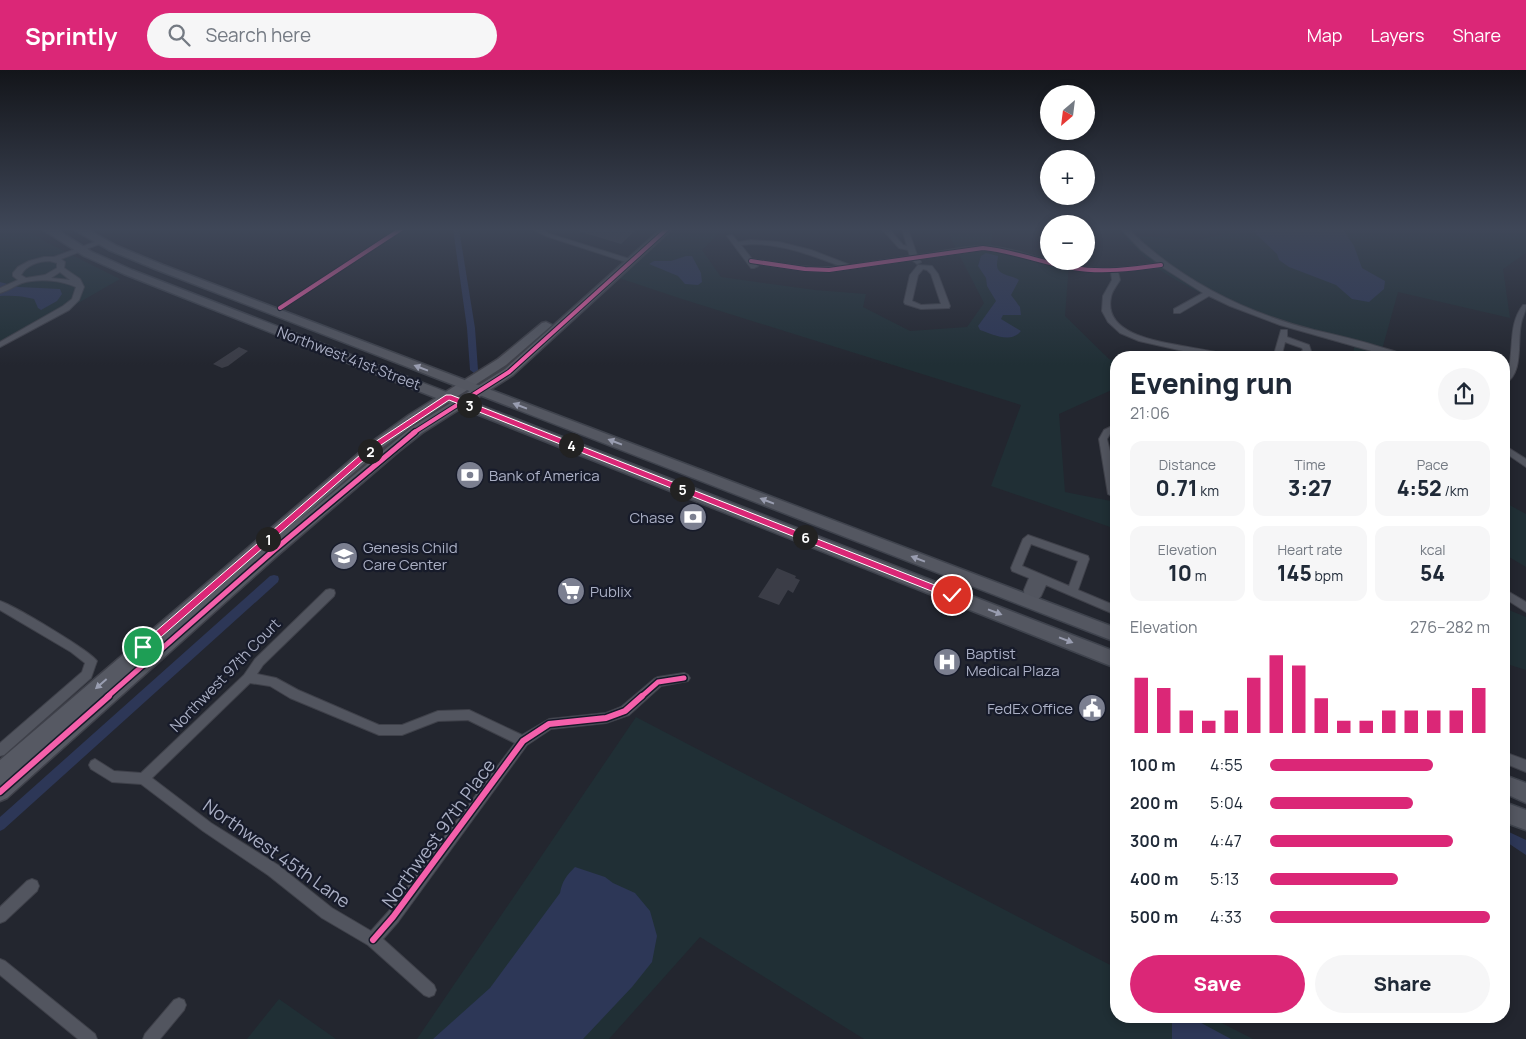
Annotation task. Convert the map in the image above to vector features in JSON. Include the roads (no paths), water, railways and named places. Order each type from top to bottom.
[{"type":"main road","name":"Northwest 41st Street","points":[[135,274],[1110,658]]},
{"type":"main road","points":[[141,277],[147,274]]},
{"type":"main road","name":"Northwest 41st Street","points":[[176,274],[1110,633]]},
{"type":"main road","points":[[201,300],[220,299],[232,295]]},
{"type":"main road","points":[[248,318],[254,312],[253,303]]},
{"type":"main road","points":[[248,318],[284,315]]},
{"type":"main road","points":[[286,333],[302,322]]},
{"type":"main road","points":[[1510,786],[1526,793]]},
{"type":"main road","points":[[1510,814],[1526,820]]},
{"type":"street","points":[[18,274],[20,279],[24,280]]},
{"type":"street","points":[[38,280],[52,274]]},
{"type":"street","points":[[0,345],[66,308],[75,300],[80,287],[70,274]]},
{"type":"street","points":[[0,771],[378,444],[473,388],[609,274]]},
{"type":"street","points":[[915,274],[908,302],[920,307],[946,306],[934,274]]},
{"type":"street","points":[[1115,274],[1116,280],[1107,296],[1106,311],[1108,317],[1123,331],[1139,339],[1195,351]]},
{"type":"street","points":[[1176,274],[1208,293],[1248,311],[1285,324],[1380,351]]},
{"type":"street","points":[[0,291],[24,280],[56,279],[71,282],[80,287]]},
{"type":"street","points":[[1177,311],[1208,293]]},
{"type":"street","points":[[1510,373],[1518,321],[1521,311],[1526,307]]},
{"type":"street","points":[[1279,351],[1285,324]]},
{"type":"street","points":[[1283,338],[1306,347],[1307,351]]},
{"type":"street","points":[[0,792],[266,558],[381,459],[455,399]]},
{"type":"street","points":[[1110,432],[1104,437],[1110,460]]},
{"type":"street","points":[[1510,452],[1526,464]]},
{"type":"street","points":[[1072,593],[1084,559],[1028,539],[1016,568],[1072,593],[1110,609]]},
{"type":"street","points":[[1029,602],[1038,593],[1039,578]]},
{"type":"street","name":"Northwest 97th Court","points":[[144,780],[248,678],[259,662],[330,593]]},
{"type":"street","points":[[1510,597],[1526,608]]},
{"type":"street","points":[[0,605],[76,649],[91,661],[87,675],[0,752]]},
{"type":"street","points":[[248,678],[272,681],[294,694],[379,730],[402,730],[438,716],[469,716],[523,741],[549,724],[606,718],[624,711],[658,682],[684,678]]},
{"type":"street","name":"Northwest 97th Place","points":[[373,940],[393,917],[523,741]]},
{"type":"street","points":[[1510,760],[1526,766]]},
{"type":"street","name":"Northwest 45th Lane","points":[[95,765],[112,776],[144,780],[207,827],[273,870],[327,913],[373,940],[429,990]]},
{"type":"street","points":[[0,916],[32,886]]},
{"type":"street","points":[[0,966],[90,1039]]},
{"type":"street","points":[[150,1039],[179,1006]]},
{"type":"water","points":[[674,274],[701,274],[702,282],[698,285],[685,284]]},
{"type":"water","points":[[983,274],[1004,274],[1019,280],[1011,295],[1020,307],[1021,315],[1003,315],[1001,319],[1021,331],[1017,335],[1001,337],[980,330],[978,326],[996,301],[987,286]]},
{"type":"water","points":[[1308,274],[1373,274],[1385,281],[1384,289],[1369,302],[1352,299],[1336,285]]},
{"type":"water","points":[[0,282],[19,287],[60,289],[62,294],[57,301],[41,310],[34,299],[0,296]]},
{"type":"water","points":[[1510,832],[1526,840],[1526,855],[1510,844]]},
{"type":"water","points":[[575,867],[605,877],[613,883],[635,893],[650,911],[657,936],[652,962],[632,987],[583,1039],[433,1039],[490,988],[560,893],[565,878]]},
{"type":"water","points":[[1172,1023],[1201,1023],[1231,1039],[1172,1039]]},
{"type":"waterway","points":[[463,274],[471,328],[474,370]]},
{"type":"waterway","points":[[0,825],[274,579]]},
{"type":"place","name":"Bank of America","points":[[470,475]]},
{"type":"place","name":"Chase","points":[[693,517]]},
{"type":"place","name":"Genesis Child Care Center","points":[[344,556]]},
{"type":"place","name":"Publix","points":[[571,591]]},
{"type":"place","name":"Baptist Medical Plaza","points":[[947,662]]},
{"type":"place","name":"FedEx Office","points":[[1092,708]]}]
